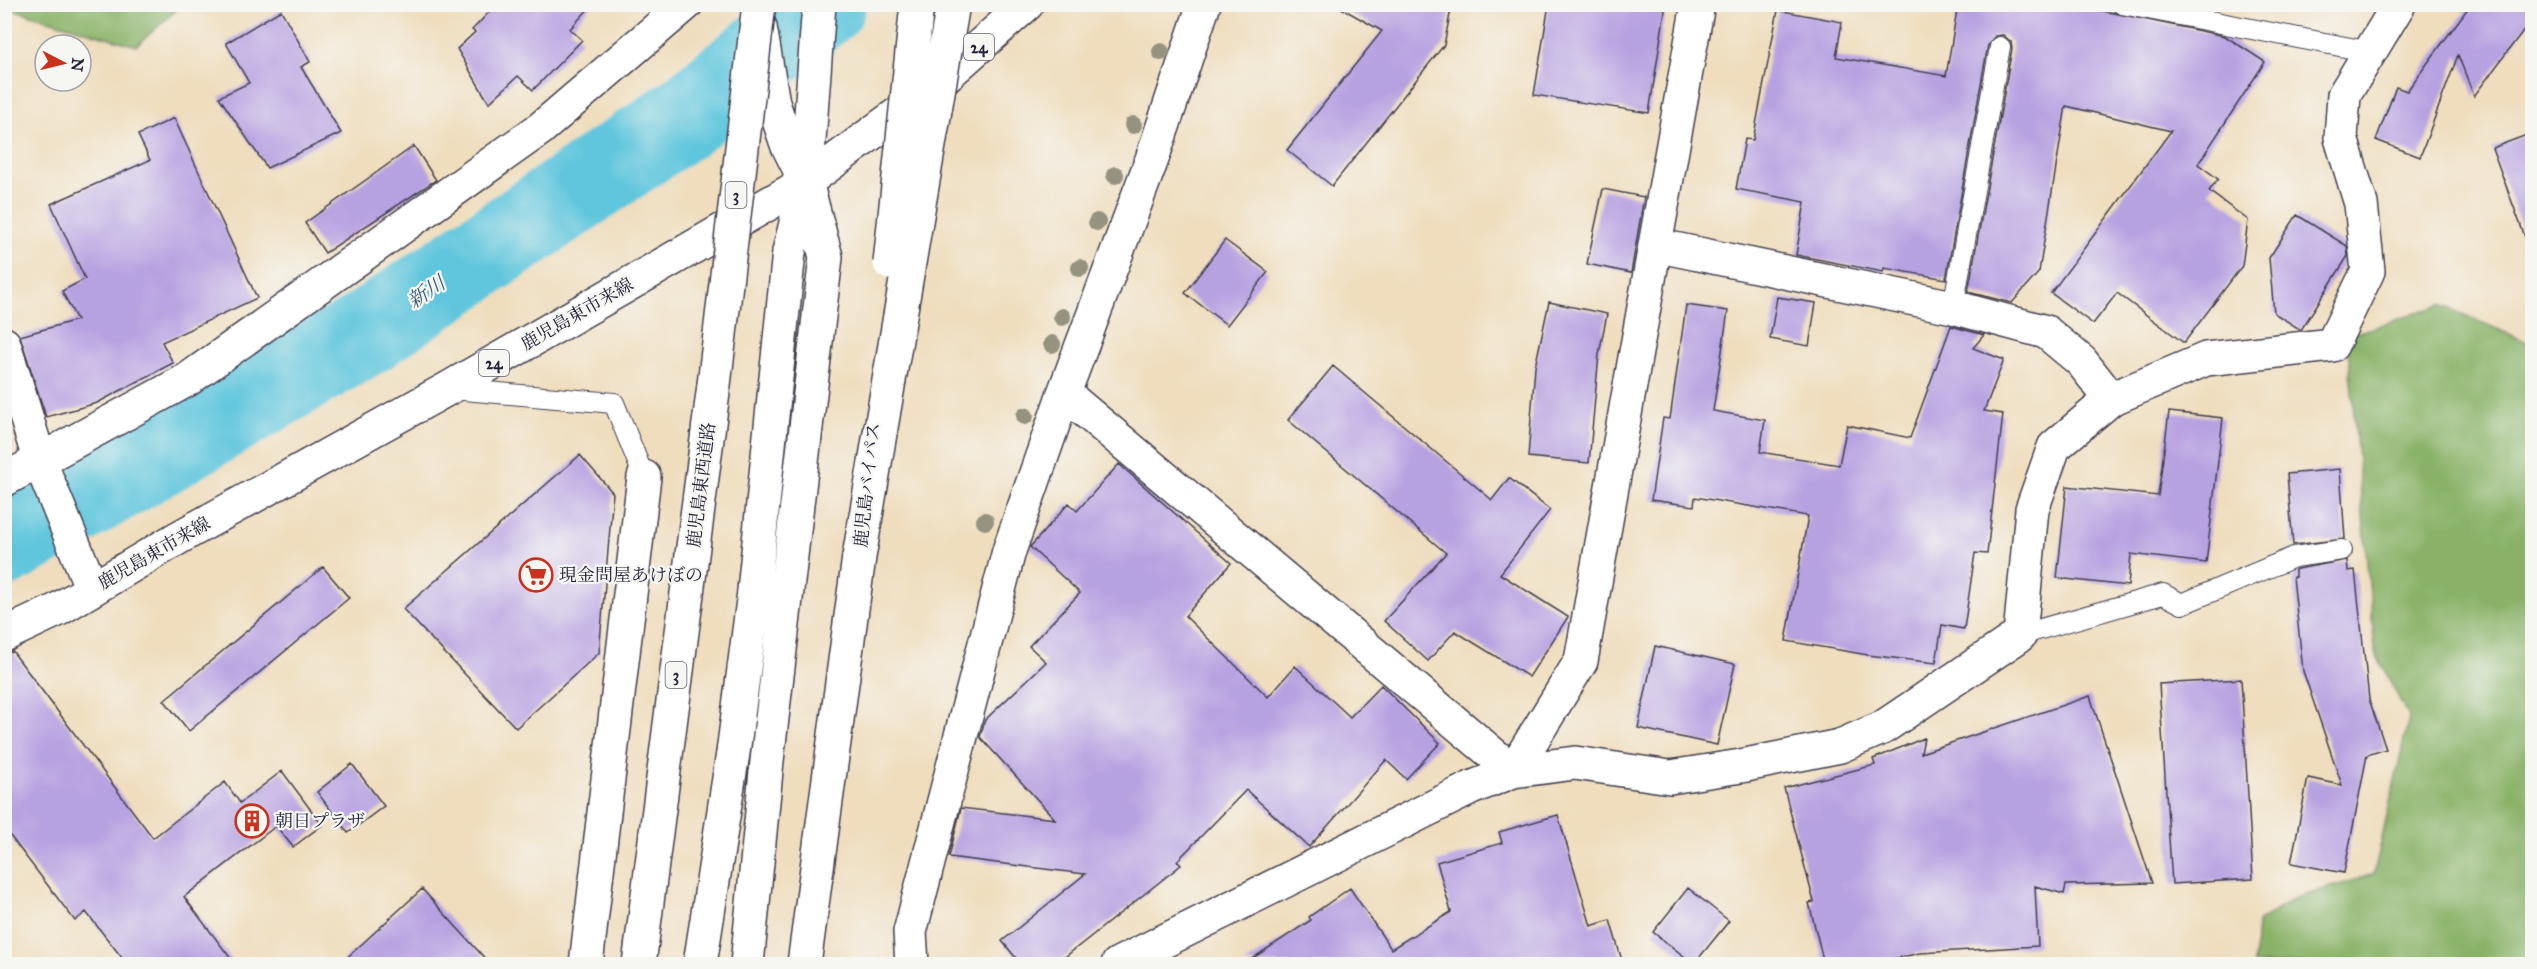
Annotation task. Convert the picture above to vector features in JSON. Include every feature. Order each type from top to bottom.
[{"type":"main road","points":[[4,480],[187,380],[540,129],[686,4]]},
{"type":"main road","points":[[747,964],[767,761],[826,257],[806,182],[787,144],[773,103],[757,4]]},
{"type":"main road","name":"鹿児島東西道路","points":[[639,964],[714,385],[757,4]]},
{"type":"main road","points":[[700,964],[733,753],[753,600],[789,252],[806,182],[812,72],[819,4]]},
{"type":"main road","name":"鹿児島バイパス","points":[[804,964],[859,557],[917,4]]},
{"type":"main road","points":[[859,557],[953,4]]},
{"type":"main road","name":"鹿児島東市来線","points":[[4,635],[57,610],[178,538],[449,388],[806,182],[930,90],[1027,4]]},
{"type":"main road","points":[[912,964],[910,932],[1009,551],[1064,393],[1152,159],[1204,4]]},
{"type":"main road","points":[[1514,771],[1581,661],[1698,4]]},
{"type":"main road","points":[[1118,964],[1472,788],[1514,771],[1575,763],[1671,777],[1741,766],[1840,746],[1882,728],[2020,635],[2032,509],[2054,447],[2111,399],[2206,358],[2332,345],[2368,271],[2361,204],[2341,138],[2343,94],[2399,4]]},
{"type":"main road","points":[[1654,245],[1953,307],[2046,332],[2081,361],[2111,399]]},
{"type":"main road","points":[[4,344],[40,462],[93,589]]},
{"type":"main road","points":[[1064,393],[1514,771]]},
{"type":"main road","points":[[586,964],[644,477]]},
{"type":"lane","points":[[2122,4],[2371,52]]},
{"type":"lane","points":[[1953,307],[2000,47]]},
{"type":"lane","points":[[449,388],[614,403],[644,477]]},
{"type":"lane","points":[[2020,635],[2163,594],[2182,604],[2294,557],[2342,550]]},
{"type":"green space","points":[[5,4],[182,5],[136,46],[5,7]]},
{"type":"green space","points":[[2441,305],[2532,344],[2532,964],[2254,964],[2257,923],[2293,899],[2374,874],[2409,718],[2375,652],[2347,336]]},
{"type":"building","points":[[497,4],[593,4],[570,29],[582,40],[533,90],[518,76],[489,103],[457,49],[475,32],[472,30]]},
{"type":"building","points":[[1334,4],[1452,4],[1444,45],[1332,186],[1287,150],[1382,31]]},
{"type":"building","points":[[1549,4],[1666,4],[1649,113],[1534,95]]},
{"type":"building","points":[[1958,4],[2063,4],[2114,13],[2225,36],[2265,62],[2198,164],[2218,179],[2209,191],[2248,220],[2242,266],[2184,343],[2117,293],[2093,324],[2051,293],[2171,131],[2066,106],[2039,272],[2012,303],[1968,292],[2012,49],[2011,42],[2003,35],[1995,36],[1988,45],[1946,279],[1884,268],[1883,272],[1796,255],[1805,202],[1736,189],[1745,139],[1753,140],[1778,10],[1842,22],[1836,57],[1946,76]]},
{"type":"building","points":[[2471,4],[2532,4],[2532,19],[2474,96],[2458,55],[2420,157],[2376,140],[2396,87],[2407,91]]},
{"type":"building","points":[[281,10],[310,62],[301,67],[341,133],[267,168],[219,97],[249,83],[226,43]]},
{"type":"building","points":[[174,118],[257,298],[162,342],[173,363],[97,403],[46,417],[20,336],[77,320],[62,291],[85,279],[51,204],[150,160],[138,135]]},
{"type":"building","points":[[2532,133],[2532,244],[2528,245],[2492,148]]},
{"type":"building","points":[[414,146],[436,180],[325,253],[305,223]]},
{"type":"building","points":[[1603,189],[1644,197],[1631,273],[1587,264]]},
{"type":"building","points":[[2297,215],[2347,246],[2348,256],[2301,330],[2274,313],[2269,258]]},
{"type":"building","points":[[1225,240],[1268,272],[1227,325],[1185,293]]},
{"type":"building","points":[[1777,297],[1816,303],[1809,346],[1770,339]]},
{"type":"building","points":[[1549,302],[1607,314],[1599,354],[1589,463],[1528,457],[1535,367]]},
{"type":"building","points":[[1686,305],[1728,311],[1713,411],[1765,420],[1760,452],[1839,465],[1847,425],[1910,438],[1951,326],[1984,335],[1973,348],[2004,360],[1984,411],[2003,414],[1987,554],[1975,553],[1964,629],[1942,625],[1936,663],[1868,655],[1786,641],[1808,516],[1695,497],[1694,506],[1651,500],[1663,418],[1670,419]]},
{"type":"building","points":[[1333,366],[1492,500],[1509,478],[1550,510],[1500,574],[1568,617],[1529,677],[1455,631],[1428,661],[1384,621],[1446,553],[1288,420]]},
{"type":"building","points":[[2169,412],[2223,418],[2206,563],[2131,554],[2128,586],[2057,578],[2067,486],[2158,496]]},
{"type":"building","points":[[580,455],[613,493],[599,653],[516,728],[403,609]]},
{"type":"building","points":[[1119,464],[1231,563],[1185,616],[1268,697],[1295,666],[1350,717],[1381,685],[1440,743],[1406,779],[1386,760],[1309,847],[1246,790],[1177,861],[1181,865],[1056,964],[1021,964],[1002,941],[1085,874],[949,857],[961,808],[1055,819],[980,737],[985,720],[1046,662],[1029,646],[1080,593],[1030,547],[1069,503],[1077,511]]},
{"type":"building","points":[[2340,469],[2345,539],[2293,545],[2287,474]]},
{"type":"building","points":[[2347,560],[2348,571],[2355,570],[2369,699],[2386,749],[2367,755],[2344,873],[2291,863],[2308,778],[2342,785],[2303,671],[2293,577],[2297,569]]},
{"type":"building","points":[[323,567],[349,598],[189,731],[164,700]]},
{"type":"building","points":[[1655,646],[1735,664],[1717,745],[1638,728]]},
{"type":"building","name":"朝日プラザ","points":[[13,652],[153,838],[225,782],[240,803],[282,771],[322,825],[293,847],[276,826],[184,897],[235,964],[127,964],[86,912],[75,921],[4,828],[4,653]]},
{"type":"building","points":[[2241,679],[2253,879],[2172,884],[2159,684]]},
{"type":"building","points":[[2090,696],[2152,883],[2066,885],[2064,894],[2035,886],[2038,946],[1920,953],[1869,964],[1824,964],[1809,903],[1814,902],[1784,788],[1875,765],[1873,759],[1924,738],[1921,753]]},
{"type":"building","points":[[352,764],[384,806],[348,833],[317,792]]},
{"type":"building","points":[[1558,815],[1591,926],[1610,920],[1623,964],[1244,964],[1311,920],[1309,917],[1350,888],[1391,949],[1451,912],[1437,862],[1502,843],[1499,832]]},
{"type":"building","points":[[1688,888],[1729,921],[1694,964],[1653,932]]},
{"type":"building","points":[[422,889],[490,964],[340,964]]},
{"type":"waterway","name":"新川","points":[[4,545],[362,336],[685,117],[824,4]]},
{"type":"place","name":"現金問屋あけぼの","points":[[536,575]]},
{"type":"place","name":"朝日プラザ","points":[[252,821]]}]
